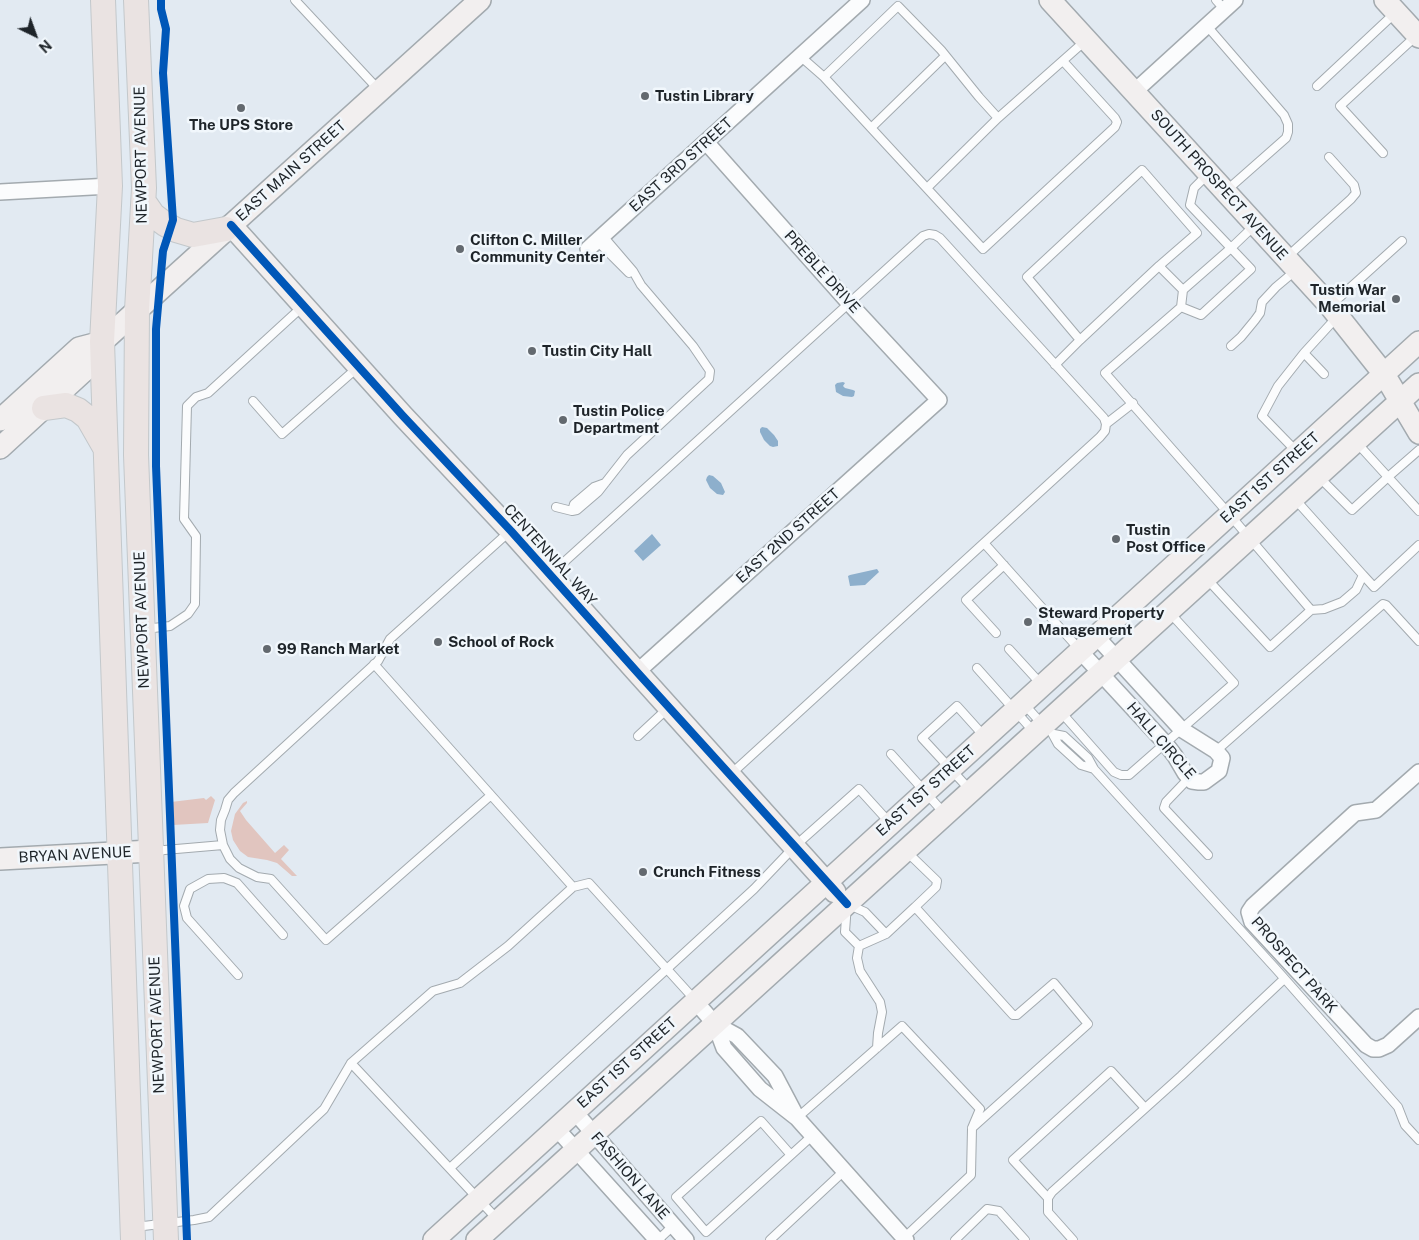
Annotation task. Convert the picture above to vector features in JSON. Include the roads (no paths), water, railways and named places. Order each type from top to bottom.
[{"type":"main road","name":"NEWPORT AVENUE","points":[[103,0],[110,186],[102,342],[133,1234]]},
{"type":"main road","name":"NEWPORT AVENUE","points":[[136,0],[144,188],[137,310],[136,455],[165,1232]]},
{"type":"main road","name":"EAST MAIN STREET","points":[[0,448],[84,371],[102,342],[480,0]]},
{"type":"main road","name":"SOUTH PROSPECT AVENUE","points":[[1050,0],[1334,311],[1384,374],[1419,433]]},
{"type":"main road","points":[[1391,6],[1418,36]]},
{"type":"main road","points":[[144,202],[154,215],[176,230],[193,234],[229,227]]},
{"type":"main road","name":"CENTENNIAL WAY","points":[[229,227],[511,531],[847,904]]},
{"type":"main road","name":"EAST MAIN STREET","points":[[5,413],[79,348],[102,342]]},
{"type":"main road","name":"EAST 1ST STREET","points":[[434,1240],[1419,342]]},
{"type":"main road","name":"EAST 1ST STREET","points":[[477,1240],[971,791],[1044,731],[1060,710],[1419,384]]},
{"type":"main road","points":[[44,408],[66,405],[78,410],[88,418],[105,448]]},
{"type":"main road","points":[[108,548],[139,547]]},
{"type":"main road","name":"BRYAN AVENUE","points":[[0,858],[119,854],[151,851]]},
{"type":"street","name":"EAST 3RD STREET","points":[[596,242],[862,0]]},
{"type":"street","points":[[1134,92],[1207,26],[1225,3]]},
{"type":"street","name":"PREBLE DRIVE","points":[[706,142],[939,400]]},
{"type":"street","points":[[0,192],[110,186]]},
{"type":"street","name":"EAST 2ND STREET","points":[[637,672],[939,400]]},
{"type":"street","name":"HALL CIRCLE","points":[[1080,651],[1166,743],[1192,781],[1204,782],[1219,771],[1222,758],[1216,751],[1181,730],[1096,636]]},
{"type":"street","name":"PROSPECT PARK","points":[[1419,772],[1376,810],[1355,814],[1248,912],[1252,922],[1366,1046],[1379,1049],[1388,1045],[1419,1017]]},
{"type":"street","points":[[695,1001],[715,1024],[724,1048],[760,1089],[798,1118],[905,1239]]},
{"type":"street","name":"FASHION LANE","points":[[574,1111],[686,1240]]},
{"type":"street","name":"FASHION LANE","points":[[556,1128],[657,1240]]},
{"type":"lane","points":[[299,2],[379,91]]},
{"type":"lane","points":[[824,78],[896,3],[998,118]]},
{"type":"lane","points":[[1316,86],[1391,6]]},
{"type":"lane","points":[[1207,26],[1284,115],[1288,124],[1286,138],[1225,191]]},
{"type":"lane","points":[[1383,153],[1340,106],[1418,36]]},
{"type":"lane","points":[[927,188],[998,118],[1087,40]]},
{"type":"lane","points":[[800,56],[824,78],[982,249],[1115,126],[1117,122],[1063,61]]},
{"type":"lane","points":[[871,128],[945,56]]},
{"type":"lane","points":[[1231,346],[1255,320],[1260,312],[1262,302],[1276,287],[1291,264],[1356,192],[1354,185],[1329,157]]},
{"type":"lane","points":[[1055,364],[1196,233],[1142,170],[1027,277],[1080,340]]},
{"type":"lane","points":[[1181,307],[1202,315],[1250,269],[1190,205],[1194,188],[1208,173]]},
{"type":"lane","points":[[1256,225],[1183,290],[1181,307],[1105,373],[1311,610]]},
{"type":"lane","points":[[550,575],[923,236],[929,234],[940,238],[1104,418],[1106,424],[1105,431],[1100,438],[730,775]]},
{"type":"lane","points":[[1298,452],[1262,416],[1278,386],[1334,311],[1402,241]]},
{"type":"lane","points":[[556,507],[572,511],[574,504],[594,487],[604,484],[627,455],[709,379],[710,372],[693,346],[641,285],[633,271],[596,242]]},
{"type":"lane","points":[[1159,266],[1183,290]]},
{"type":"lane","points":[[142,629],[170,626],[188,614],[195,604],[196,536],[184,519],[187,406],[196,397],[208,392],[304,306]]},
{"type":"lane","points":[[1304,353],[1324,374]]},
{"type":"lane","points":[[253,401],[282,434],[359,366]]},
{"type":"lane","points":[[1106,424],[1133,403]]},
{"type":"lane","points":[[1356,442],[1419,511]]},
{"type":"lane","points":[[1318,475],[1352,510],[1419,450]]},
{"type":"lane","points":[[1294,498],[1374,587],[1419,545]]},
{"type":"lane","points":[[490,796],[326,940],[271,879],[257,877],[239,868],[230,859],[223,845],[220,830],[221,820],[228,800],[234,793],[378,661],[390,639],[511,531]]},
{"type":"lane","points":[[984,543],[1080,651]]},
{"type":"lane","points":[[996,633],[966,600],[1004,565]]},
{"type":"lane","points":[[1206,578],[1270,647],[1311,610],[1324,609],[1342,602],[1356,590],[1363,575]]},
{"type":"lane","points":[[1216,751],[1382,604],[1386,605],[1419,641]]},
{"type":"lane","points":[[1060,710],[1114,772],[1120,775],[1129,775],[1234,683],[1168,612]]},
{"type":"lane","points":[[1010,649],[1042,685]]},
{"type":"lane","points":[[374,664],[573,887]]},
{"type":"lane","points":[[977,668],[1082,765],[1094,769],[1398,1108],[1405,1125],[1419,1140]]},
{"type":"lane","points":[[971,791],[922,738],[957,706],[985,737]]},
{"type":"lane","points":[[1019,706],[1044,731]]},
{"type":"lane","points":[[638,736],[669,707]]},
{"type":"lane","points":[[891,754],[946,814]]},
{"type":"lane","points":[[1189,778],[1166,802],[1164,808],[1208,855]]},
{"type":"lane","points":[[450,1168],[754,889],[795,846],[859,789],[890,823]]},
{"type":"lane","points":[[151,851],[223,845]]},
{"type":"lane","points":[[859,946],[886,934],[936,887],[937,881],[906,850]]},
{"type":"lane","points":[[238,976],[187,918],[184,906],[190,889],[208,880],[224,878],[237,883],[283,935]]},
{"type":"lane","points":[[133,1234],[165,1232],[209,1217],[324,1109],[351,1063],[433,991],[460,983],[501,951],[573,887],[589,883],[695,1001]]},
{"type":"lane","points":[[877,1048],[882,1012],[880,1002],[860,971],[859,946],[845,932],[847,904],[864,912],[886,934]]},
{"type":"lane","points":[[915,907],[1013,1015],[1017,1016],[1054,983],[1088,1024],[972,1128]]},
{"type":"lane","points":[[1073,1240],[1048,1212],[1048,1198],[1052,1192],[1284,979]]},
{"type":"lane","points":[[798,1118],[902,1026],[980,1110],[972,1128],[971,1175],[905,1239]]},
{"type":"lane","points":[[351,1063],[499,1220]]},
{"type":"lane","points":[[1048,1198],[1013,1160],[1111,1071],[1145,1108]]},
{"type":"lane","points":[[791,1155],[761,1121],[676,1197],[706,1232],[791,1155],[813,1135]]},
{"type":"lane","points":[[770,1240],[844,1171]]},
{"type":"lane","points":[[955,1240],[988,1209],[999,1211],[1025,1240]]},
{"type":"lane","points":[[657,1240],[673,1226]]},
{"type":"water","points":[[845,383],[843,386],[845,388],[855,391],[854,396],[843,396],[836,392],[835,385]]},
{"type":"water","points":[[762,427],[767,428],[774,435],[778,441],[778,446],[770,446],[764,440],[760,432]]},
{"type":"water","points":[[709,475],[721,483],[725,492],[723,495],[717,494],[710,488],[706,480]]},
{"type":"water","points":[[652,534],[661,545],[643,561],[634,551]]},
{"type":"water","points":[[877,569],[879,572],[865,585],[850,586],[848,576]]},
{"type":"place","name":"Tustin Library","points":[[645,96]]},
{"type":"place","name":"The UPS Store","points":[[241,108]]},
{"type":"place","name":"Clifton C. Miller Community Center","points":[[460,249]]},
{"type":"place","name":"Tustin War Memorial","points":[[1396,299]]},
{"type":"place","name":"Tustin City Hall","points":[[532,351]]},
{"type":"place","name":"Tustin Police Department","points":[[563,420]]},
{"type":"place","name":"Tustin Post Office","points":[[1116,539]]},
{"type":"place","name":"Steward Property Management","points":[[1028,622]]},
{"type":"place","name":"School of Rock","points":[[438,642]]},
{"type":"place","name":"99 Ranch Market","points":[[267,649]]},
{"type":"place","name":"Crunch Fitness","points":[[643,872]]}]
